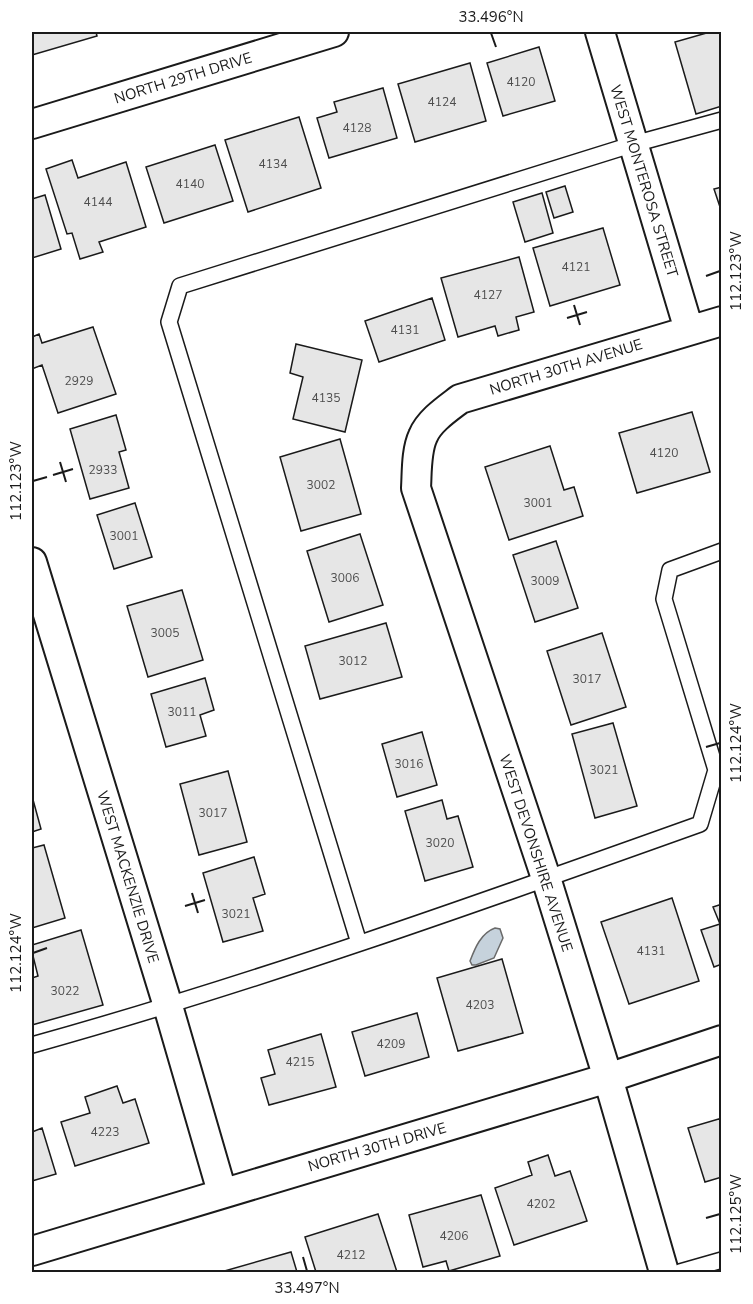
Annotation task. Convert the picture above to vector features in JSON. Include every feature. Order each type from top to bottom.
[{"type":"street","name":"NORTH 29TH DRIVE","points":[[32,124],[334,32]]},
{"type":"street","name":"WEST MONTEROSA STREET","points":[[600,32],[689,330]]},
{"type":"street","name":"NORTH 30TH AVENUE","points":[[423,435],[434,421],[460,399],[722,321]]},
{"type":"street","name":"WEST DEVONSHIRE AVENUE","points":[[423,435],[418,459],[416,488],[546,878],[608,1078],[664,1272]]},
{"type":"street","name":"WEST MACKENZIE DRIVE","points":[[32,562],[168,1006],[222,1192]]},
{"type":"street","name":"NORTH 30TH DRIVE","points":[[32,1251],[222,1192],[608,1078],[722,1040]]},
{"type":"lane","points":[[359,944],[169,322],[180,286],[634,144],[722,120]]},
{"type":"lane","points":[[32,1045],[168,1006],[359,944],[700,824],[716,770],[664,599],[670,570],[722,551]]},
{"type":"lane","points":[[680,1272],[722,1260]]},
{"type":"shaded area","points":[[495,928],[500,929],[503,938],[494,958],[472,965],[470,961],[479,942],[486,933]]},
{"type":"building","points":[[32,32],[96,32],[97,36],[32,55]]},
{"type":"building","points":[[710,32],[722,32],[722,106],[696,114],[675,42]]},
{"type":"building","points":[[539,47],[555,101],[503,116],[487,63]]},
{"type":"building","points":[[470,63],[486,121],[415,142],[398,84]]},
{"type":"building","points":[[383,88],[397,138],[329,158],[317,118],[337,112],[334,102]]},
{"type":"building","points":[[299,117],[321,188],[248,212],[225,140]]},
{"type":"building","points":[[215,145],[233,201],[164,223],[146,167]]},
{"type":"building","points":[[72,160],[78,178],[126,162],[146,227],[99,242],[103,252],[80,259],[72,233],[67,234],[46,169]]},
{"type":"building","points":[[565,186],[573,212],[554,218],[546,192]]},
{"type":"building","points":[[722,187],[722,213],[714,189]]},
{"type":"building","points":[[542,193],[553,233],[525,242],[513,202]]},
{"type":"building","points":[[45,195],[61,249],[32,258],[32,199]]},
{"type":"building","points":[[603,228],[620,285],[550,306],[533,248]]},
{"type":"building","points":[[519,257],[534,312],[516,317],[519,330],[498,336],[495,326],[458,337],[441,278]]},
{"type":"building","points":[[432,298],[445,340],[379,362],[365,321]]},
{"type":"building","points":[[93,327],[116,394],[58,413],[42,365],[32,369],[32,337],[39,334],[42,343]]},
{"type":"building","points":[[296,344],[362,360],[345,432],[293,419],[303,377],[290,373]]},
{"type":"building","points":[[692,412],[710,472],[637,493],[619,433]]},
{"type":"building","points":[[116,415],[126,450],[119,452],[129,488],[90,499],[70,429]]},
{"type":"building","points":[[340,439],[361,514],[301,531],[280,457]]},
{"type":"building","points":[[550,446],[564,490],[574,487],[583,516],[509,540],[485,467]]},
{"type":"building","points":[[135,503],[152,557],[114,569],[97,515]]},
{"type":"building","points":[[360,534],[383,605],[329,622],[307,551]]},
{"type":"building","points":[[556,541],[578,608],[535,622],[513,555]]},
{"type":"building","points":[[182,590],[203,660],[148,677],[127,606]]},
{"type":"building","points":[[386,623],[402,677],[320,699],[305,646]]},
{"type":"building","points":[[602,633],[626,707],[571,725],[547,651]]},
{"type":"building","points":[[205,678],[214,710],[200,715],[206,736],[166,747],[151,694]]},
{"type":"building","points":[[613,723],[637,806],[595,818],[572,734]]},
{"type":"building","points":[[422,732],[437,785],[397,797],[382,744]]},
{"type":"building","points":[[228,771],[247,842],[199,855],[180,784]]},
{"type":"building","points":[[32,796],[41,829],[32,832]]},
{"type":"building","points":[[442,800],[447,819],[458,816],[473,867],[425,881],[405,811]]},
{"type":"building","points":[[44,845],[65,918],[32,928],[32,848]]},
{"type":"building","points":[[254,857],[265,894],[253,898],[263,931],[223,942],[203,873]]},
{"type":"building","points":[[672,898],[699,981],[629,1004],[601,922]]},
{"type":"building","points":[[722,904],[722,964],[714,967],[701,930],[720,924],[713,907]]},
{"type":"building","points":[[81,930],[103,1005],[32,1025],[32,978],[38,976],[32,945]]},
{"type":"building","points":[[502,959],[523,1033],[458,1051],[437,978]]},
{"type":"building","points":[[417,1013],[429,1057],[365,1076],[352,1032]]},
{"type":"building","points":[[321,1034],[336,1087],[269,1105],[261,1078],[275,1074],[268,1050]]},
{"type":"building","points":[[117,1086],[123,1103],[135,1099],[149,1143],[75,1166],[61,1122],[90,1113],[85,1097]]},
{"type":"building","points":[[722,1118],[722,1177],[705,1182],[688,1128]]},
{"type":"building","points":[[42,1128],[56,1174],[32,1181],[32,1132]]},
{"type":"building","points":[[548,1155],[555,1176],[570,1171],[587,1221],[514,1245],[495,1188],[532,1175],[528,1162]]},
{"type":"building","points":[[481,1195],[500,1256],[449,1271],[446,1261],[423,1267],[409,1215]]},
{"type":"building","points":[[378,1214],[397,1272],[316,1272],[305,1237]]},
{"type":"building","points":[[291,1252],[297,1272],[221,1272]]}]
